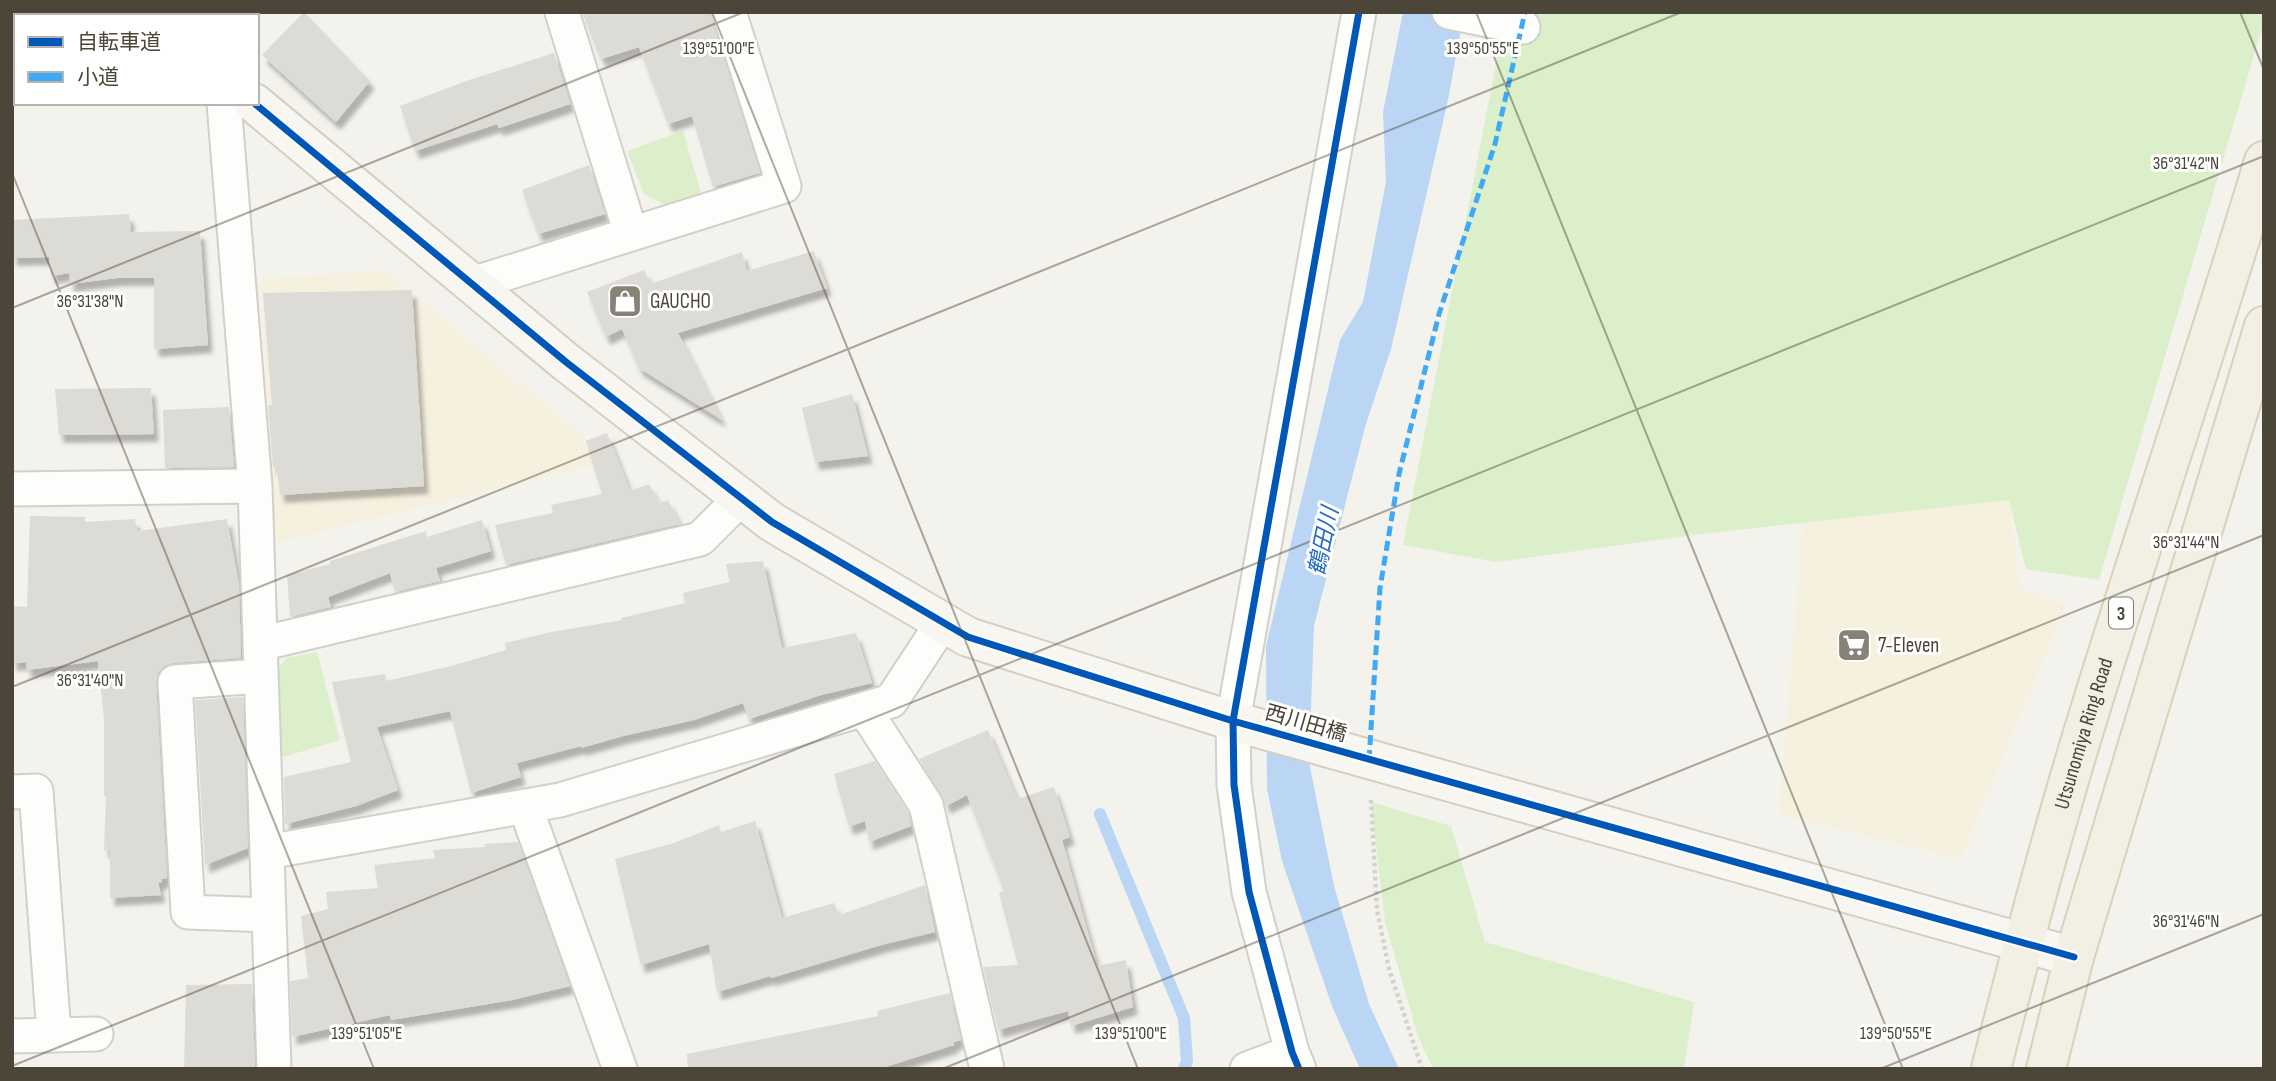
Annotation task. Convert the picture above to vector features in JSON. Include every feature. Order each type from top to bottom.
[{"type":"main road","name":"Utsunomiya Ring Road","points":[[1991,1069],[2022,944],[2088,717],[2264,161]]},
{"type":"main road","points":[[2046,1069],[2074,957],[2264,326]]},
{"type":"street","points":[[562,12],[631,234]]},
{"type":"street","points":[[472,284],[784,186],[729,12]]},
{"type":"street","points":[[1247,1069],[1296,1060],[1249,892],[1234,785],[1233,721],[1359,12]]},
{"type":"street","points":[[1448,12],[1510,24]]},
{"type":"street","points":[[224,105],[256,486],[274,1069]]},
{"type":"street","name":"西川田橋","points":[[256,105],[566,362],[772,522],[968,637],[1233,721],[2074,957]]},
{"type":"street","points":[[12,489],[256,486]]},
{"type":"street","points":[[269,915],[188,912],[175,682],[700,539],[741,498]]},
{"type":"street","points":[[267,852],[560,800],[891,701],[943,622]]},
{"type":"street","points":[[864,709],[926,805],[987,1069]]},
{"type":"street","points":[[12,792],[36,791],[54,1034]]},
{"type":"street","points":[[525,806],[620,1069]]},
{"type":"street","points":[[12,1036],[96,1034]]},
{"type":"path","points":[[1369,760],[1377,910],[1389,969],[1422,1069]]},
{"type":"shaded area","points":[[384,271],[612,460],[275,543],[262,279]]},
{"type":"shaded area","points":[[2009,500],[2020,589],[2066,605],[1960,859],[1779,814],[1803,522]]},
{"type":"green space","points":[[1506,12],[2264,12],[2264,21],[2099,580],[2026,569],[2009,500],[1693,535],[1497,562],[1403,545]]},
{"type":"green space","points":[[683,131],[701,193],[667,206],[644,194],[627,151]]},
{"type":"green space","points":[[317,652],[340,740],[280,758],[273,676],[286,658]]},
{"type":"green space","points":[[1371,802],[1451,826],[1485,942],[1694,1002],[1684,1069],[1433,1069],[1418,1036],[1385,922]]},
{"type":"water","name":"鶴田川","points":[[1403,12],[1464,12],[1448,100],[1391,349],[1365,427],[1314,626],[1309,762],[1334,886],[1369,1004],[1399,1069],[1360,1069],[1332,1006],[1282,861],[1267,789],[1266,646],[1340,340],[1363,302],[1386,182],[1383,112]]},
{"type":"building","points":[[304,12],[370,81],[336,122],[262,55]]},
{"type":"building","points":[[582,12],[710,12],[760,173],[713,187],[692,116],[668,124],[639,47],[601,59]]},
{"type":"building","points":[[554,53],[570,104],[499,128],[497,124],[415,151],[400,106],[469,80]]},
{"type":"building","points":[[589,165],[605,214],[538,234],[522,190]]},
{"type":"building","points":[[129,214],[131,232],[200,231],[208,345],[154,349],[154,278],[117,278],[69,284],[70,273],[51,276],[49,257],[12,258],[12,220]]},
{"type":"building","points":[[814,251],[827,288],[678,333],[722,420],[639,368],[622,329],[606,337],[587,292],[644,270],[650,284],[742,252],[747,271]]},
{"type":"building","points":[[412,290],[424,486],[280,495],[277,467],[273,467],[268,405],[272,405],[263,293]]},
{"type":"building","points":[[151,388],[154,434],[59,435],[55,389]]},
{"type":"building","points":[[852,394],[868,456],[815,462],[802,408]]},
{"type":"building","points":[[229,407],[234,467],[165,468],[163,410]]},
{"type":"building","points":[[607,433],[630,491],[649,484],[659,503],[668,500],[680,524],[506,565],[495,525],[553,513],[551,505],[602,494],[586,441]]},
{"type":"building","points":[[30,516],[85,517],[85,522],[135,519],[137,531],[227,519],[239,585],[241,658],[173,663],[158,673],[156,682],[167,878],[158,883],[161,895],[110,898],[110,850],[104,850],[104,719],[98,661],[26,670],[27,662],[12,663],[12,606],[27,607]]},
{"type":"building","points":[[482,520],[491,551],[436,568],[440,581],[395,592],[390,573],[328,597],[331,607],[290,617],[287,575],[330,564],[330,561],[426,531],[427,537]]},
{"type":"building","points":[[763,561],[782,648],[856,633],[872,683],[821,695],[749,719],[743,703],[694,720],[517,763],[521,777],[471,793],[450,711],[377,727],[398,790],[356,806],[285,824],[284,777],[351,762],[332,682],[385,674],[386,681],[506,650],[505,643],[622,620],[621,618],[685,603],[683,593],[730,582],[726,564]]},
{"type":"building","points":[[243,697],[248,848],[205,865],[195,700]]},
{"type":"building","points":[[988,730],[1017,799],[1054,787],[1070,837],[1062,840],[1097,966],[1126,960],[1133,1007],[1071,1026],[1068,1011],[998,1030],[983,967],[1018,965],[999,893],[1004,891],[967,795],[946,806],[919,759]]},
{"type":"building","points":[[875,761],[908,813],[911,826],[869,842],[865,821],[849,827],[834,774]]},
{"type":"building","points":[[755,821],[782,918],[834,903],[839,915],[925,885],[935,932],[717,992],[709,944],[641,965],[615,859],[674,843],[719,825],[721,832]]},
{"type":"building","points":[[518,842],[570,986],[512,1000],[391,1020],[390,1015],[292,1037],[290,981],[308,978],[301,916],[328,909],[326,892],[378,888],[374,865],[435,858],[433,850]]},
{"type":"building","points":[[252,984],[255,1069],[184,1069],[186,985]]},
{"type":"building","points":[[950,993],[961,1040],[954,1042],[954,1045],[879,1069],[688,1069],[687,1054],[878,1016],[877,1011]]},
{"type":"waterway","points":[[1100,814],[1184,1018],[1187,1061],[1184,1069]]},
{"type":"marked path","points":[[1369,760],[1380,588],[1399,474],[1439,314],[1495,144],[1525,12]]},
{"type":"cycle path","points":[[1299,1069],[1292,1052],[1249,892],[1234,785],[1233,721],[1359,12]]},
{"type":"cycle path","points":[[256,105],[566,362],[772,522],[968,637],[1233,721],[2074,957]]},
{"type":"place","name":"GAUCHO","points":[[625,301]]},
{"type":"place","name":"7-Eleven","points":[[1854,645]]}]
